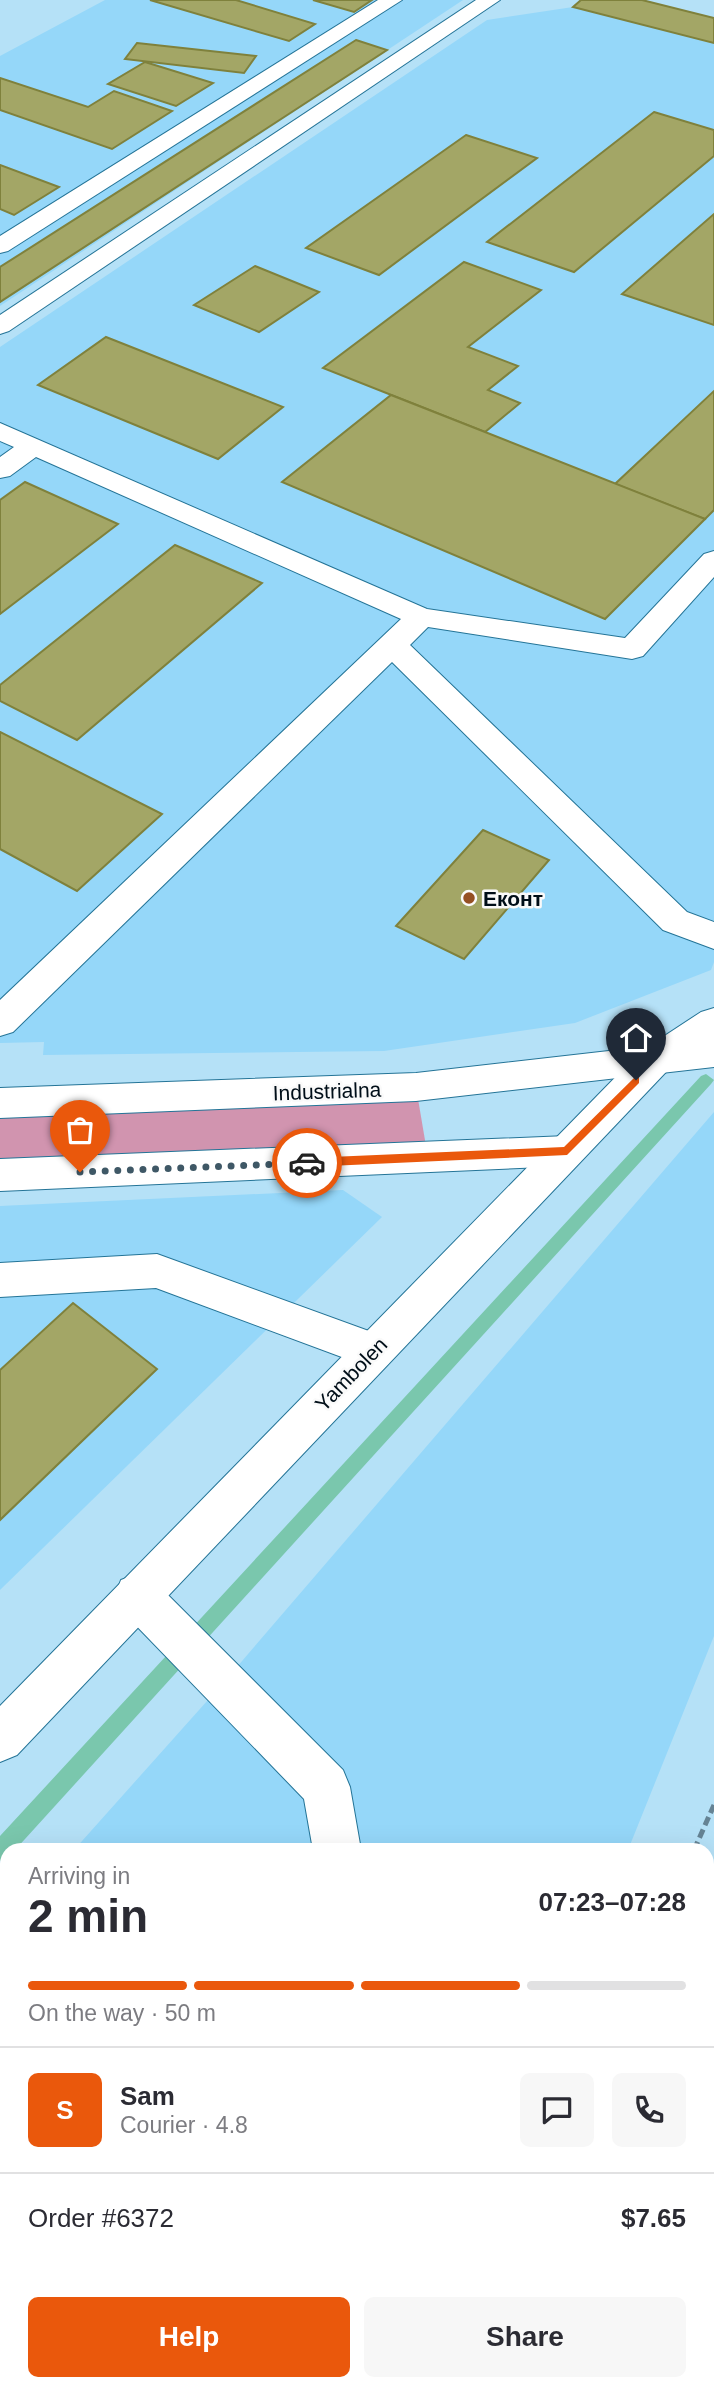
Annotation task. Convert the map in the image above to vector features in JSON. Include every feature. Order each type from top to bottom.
[{"type":"street","points":[[0,246],[393,0]]},
{"type":"street","points":[[0,326],[490,0]]},
{"type":"street","points":[[354,24],[421,45]]},
{"type":"street","points":[[0,431],[421,617],[632,649],[714,560]]},
{"type":"street","points":[[0,470],[34,446]]},
{"type":"street","points":[[0,1022],[421,617]]},
{"type":"street","points":[[393,645],[675,921],[714,936]]},
{"type":"street","name":"Yambolen","points":[[0,1740],[653,1062],[714,1023]]},
{"type":"street","name":"Industrialna","points":[[0,1103],[416,1087],[714,1053]]},
{"type":"street","points":[[0,1175],[567,1151]]},
{"type":"street","points":[[0,1280],[157,1271],[374,1351]]},
{"type":"street","points":[[137,1595],[326,1787],[336,1843]]},
{"type":"path","points":[[697,1843],[714,1805]]},
{"type":"shaded area","points":[[105,0],[463,0],[0,306],[0,56]]},
{"type":"shaded area","points":[[573,7],[714,43],[714,962],[711,970],[575,1023],[384,1051],[43,1055],[44,1042],[0,1043],[0,347],[487,20]]},
{"type":"shaded area","points":[[416,1087],[428,1158],[0,1175],[0,1103]]},
{"type":"shaded area","points":[[714,1112],[714,1636],[631,1843],[80,1843],[224,1682]]},
{"type":"shaded area","points":[[343,1190],[382,1217],[0,1590],[0,1206]]},
{"type":"building","points":[[150,0],[236,0],[315,24],[289,41]]},
{"type":"building","points":[[313,0],[372,0],[354,12]]},
{"type":"building","points":[[581,0],[642,0],[714,18],[714,43],[573,7]]},
{"type":"building","points":[[356,40],[387,50],[0,302],[0,267]]},
{"type":"building","points":[[137,43],[256,56],[244,73],[125,59]]},
{"type":"building","points":[[145,62],[213,83],[176,106],[108,84]]},
{"type":"building","points":[[0,78],[88,107],[114,91],[172,111],[112,149],[0,110]]},
{"type":"building","points":[[654,112],[714,130],[714,156],[574,272],[487,242]]},
{"type":"building","points":[[466,135],[537,158],[379,275],[306,248]]},
{"type":"building","points":[[0,165],[59,187],[14,215],[0,209]]},
{"type":"building","points":[[714,214],[714,325],[622,294]]},
{"type":"building","points":[[464,262],[541,290],[468,347],[518,366],[488,390],[520,403],[485,432],[323,368]]},
{"type":"building","points":[[255,266],[319,292],[259,332],[194,305]]},
{"type":"building","points":[[106,337],[283,407],[218,459],[38,385]]},
{"type":"building","points":[[714,391],[714,510],[705,519],[615,484]]},
{"type":"building","points":[[391,395],[705,519],[605,619],[282,482]]},
{"type":"building","points":[[25,482],[118,524],[0,614],[0,500]]},
{"type":"building","points":[[175,545],[262,583],[77,740],[0,701],[0,685]]},
{"type":"building","points":[[0,732],[162,814],[77,891],[0,849]]},
{"type":"building","points":[[483,830],[549,860],[464,959],[396,926]]},
{"type":"building","points":[[73,1303],[157,1369],[0,1520],[0,1370]]},
{"type":"waterway","points":[[7,1843],[706,1080]]},
{"type":"way so far","points":[[80,1172],[307,1163]]},
{"type":"place","name":"Еконт","points":[[469,898]]},
{"type":"route","points":[[307,1163],[567,1151],[636,1080]]}]
